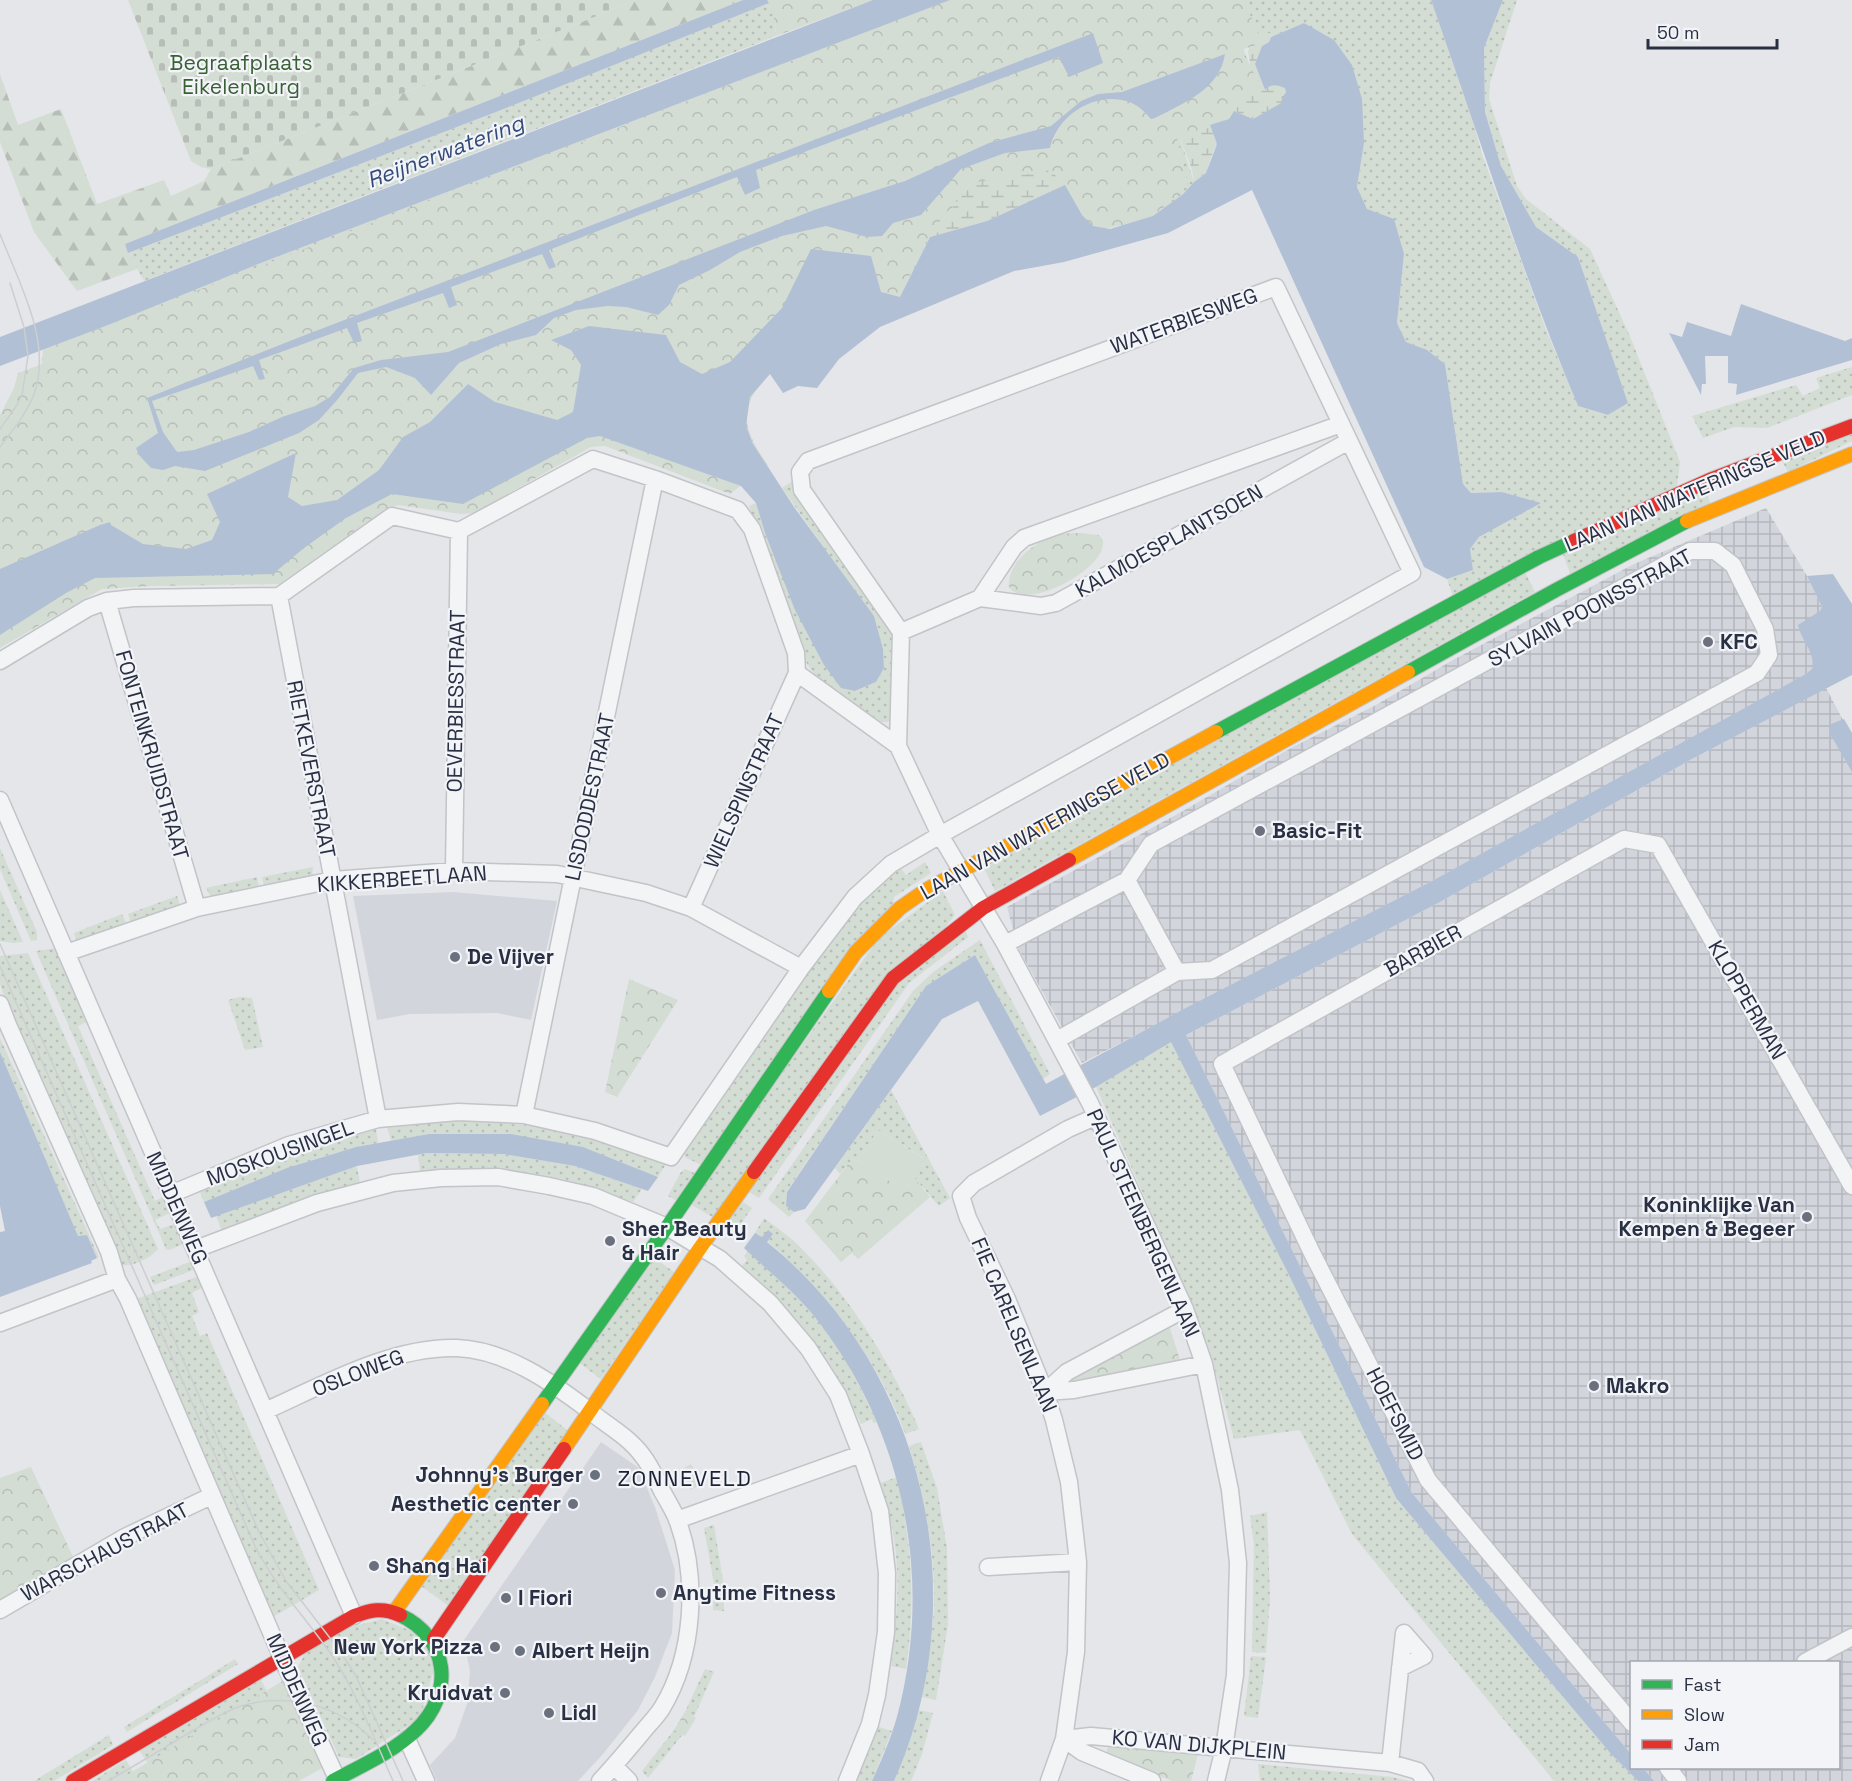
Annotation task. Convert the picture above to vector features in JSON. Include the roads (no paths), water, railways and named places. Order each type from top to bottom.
[{"type":"street","name":"WATERBIESWEG","points":[[901,632],[802,490],[800,472],[808,461],[1276,287],[1412,573]]},
{"type":"street","name":"KALMOESPLANTSOEN","points":[[1341,424],[1024,538],[1014,547],[980,598],[1041,606],[1056,603],[1349,441]]},
{"type":"street","name":"LAAN VAN WATERINGSE VELD","points":[[395,1611],[667,1227],[856,952],[900,908],[926,890],[1541,561],[1712,479],[1852,426]]},
{"type":"street","name":"LAAN VAN WATERINGSE VELD","points":[[434,1639],[509,1533],[700,1248],[892,978],[983,908],[1554,586],[1697,516],[1852,453]]},
{"type":"street","points":[[0,661],[88,608],[107,601],[134,598],[279,596],[392,516],[459,531],[593,459],[738,510],[752,529],[796,653],[797,673],[898,746]]},
{"type":"street","name":"LISDODDESTRAAT","points":[[524,1115],[655,479]]},
{"type":"street","name":"OEVERBIESSTRAAT","points":[[454,871],[459,531]]},
{"type":"street","name":"SYLVAIN POONSSTRAAT","points":[[1005,944],[1127,879],[1151,844],[1690,551],[1715,551],[1733,565],[1765,629],[1768,655],[1757,673],[1212,969],[1177,972],[1057,1040]]},
{"type":"street","name":"LAAN VAN WATERINGSE VELD","points":[[671,1157],[801,968],[855,897],[891,864],[1412,573]]},
{"type":"street","name":"RIETKEVERSTRAAT","points":[[279,596],[378,1119]]},
{"type":"street","points":[[898,746],[901,632],[980,598]]},
{"type":"street","name":"FONTEINKRUIDSTRAAT","points":[[107,601],[154,768],[197,908]]},
{"type":"street","name":"WIELSPINSTRAAT","points":[[691,908],[797,673]]},
{"type":"street","name":"PAUL STEENBERGENLAAN","points":[[898,746],[940,835],[1005,944],[1071,1066],[1185,1309],[1204,1364],[1230,1490],[1238,1563],[1235,1675],[1224,1748],[1216,1781]]},
{"type":"street","name":"MIDDENWEG","points":[[0,800],[354,1616]]},
{"type":"street","name":"BARBIER","points":[[1222,1064],[1624,838]]},
{"type":"street","name":"KLOPPERMAN","points":[[1624,838],[1658,845],[1852,1186]]},
{"type":"street","name":"KIKKERBEETLAAN","points":[[66,953],[197,908],[333,880],[454,871],[557,874],[646,893],[691,908],[801,968]]},
{"type":"street","points":[[1127,879],[1177,972]]},
{"type":"street","name":"MIDDENWEG","points":[[0,1004],[109,1252],[117,1279],[128,1299],[211,1496],[336,1780]]},
{"type":"street","name":"HOEFSMID","points":[[1222,1064],[1312,1253],[1428,1480],[1630,1721]]},
{"type":"street","name":"FIE CARELSENLAAN","points":[[1049,1781],[1064,1739],[1076,1652],[1078,1562],[1069,1482],[1045,1392],[1007,1299],[968,1218],[961,1196],[974,1183],[1068,1130],[1092,1110]]},
{"type":"street","name":"MOSKOUSINGEL","points":[[171,1194],[289,1145],[378,1119],[458,1112],[524,1115],[595,1131],[671,1157]]},
{"type":"street","points":[[196,1249],[317,1203],[393,1183],[441,1178],[498,1177],[593,1196],[667,1227],[720,1259],[770,1303],[808,1348],[838,1395],[880,1512],[887,1573],[886,1632],[877,1695],[870,1724],[846,1781]]},
{"type":"street","points":[[0,1323],[117,1279]]},
{"type":"street","points":[[1045,1392],[1067,1372],[1185,1309]]},
{"type":"street","name":"OSLOWEG","points":[[265,1411],[364,1367],[426,1349],[459,1348],[484,1352],[537,1374],[556,1385]]},
{"type":"street","points":[[1045,1392],[1074,1390],[1204,1364]]},
{"type":"street","points":[[556,1385],[627,1439],[641,1454],[677,1520],[690,1580],[690,1613],[685,1648],[675,1678],[661,1709],[600,1781]]},
{"type":"street","points":[[677,1520],[861,1454]]},
{"type":"street","name":"WARSCHAUSTRAAT","points":[[0,1610],[132,1533],[211,1496]]},
{"type":"street","points":[[988,1567],[1078,1562]]},
{"type":"street","points":[[73,1781],[354,1616],[377,1609],[395,1611],[416,1622],[434,1639],[440,1656],[442,1678],[436,1701],[423,1722],[407,1739],[336,1780]]},
{"type":"street","points":[[1807,1661],[1852,1637]]},
{"type":"street","points":[[1390,1763],[1400,1668]]},
{"type":"street","name":"KO VAN DIJKPLEIN","points":[[1064,1739],[1092,1736],[1390,1763],[1418,1771],[1425,1781]]},
{"type":"street","points":[[407,1739],[426,1781]]},
{"type":"street","name":"KO VAN DIJKPLEIN","points":[[1064,1739],[1082,1752],[1152,1781]]},
{"type":"street","points":[[614,1766],[629,1781]]},
{"type":"water","points":[[743,0],[767,0],[769,3],[496,112],[128,253],[125,244]]},
{"type":"water","points":[[873,0],[950,0],[266,261],[0,366],[0,337]]},
{"type":"water","points":[[1431,0],[1503,0],[1484,48],[1485,112],[1501,166],[1536,227],[1578,257],[1628,403],[1608,415],[1578,406],[1520,255]]},
{"type":"water","points":[[1304,23],[1334,40],[1352,65],[1362,99],[1364,143],[1357,187],[1367,209],[1394,219],[1404,254],[1397,323],[1406,342],[1427,350],[1445,364],[1463,484],[1471,493],[1502,492],[1541,503],[1479,537],[1470,549],[1473,570],[1447,579],[1424,567],[1252,190],[1168,233],[1064,262],[1014,271],[880,327],[839,359],[817,388],[798,386],[783,393],[770,374],[750,397],[746,426],[753,444],[794,507],[874,616],[883,649],[884,668],[876,682],[855,691],[841,688],[824,665],[795,610],[765,533],[756,503],[741,486],[600,436],[587,438],[463,504],[392,494],[346,518],[273,574],[95,578],[66,593],[0,635],[0,569],[100,525],[110,522],[111,525],[143,544],[186,549],[212,540],[220,522],[207,494],[296,453],[288,497],[302,506],[337,500],[379,470],[403,437],[430,422],[468,384],[495,402],[557,420],[573,412],[581,365],[571,350],[551,340],[589,326],[666,335],[680,362],[702,374],[730,362],[782,308],[811,249],[871,256],[881,292],[900,297],[930,237],[987,221],[1065,185],[1082,215],[1093,226],[1110,229],[1153,216],[1183,194],[1206,173],[1217,144],[1210,125],[1229,119],[1234,111],[1253,119],[1283,102],[1285,88],[1274,85],[1265,90],[1255,64],[1262,46],[1269,42],[1271,37]]},
{"type":"water","points":[[1093,33],[1103,63],[1069,77],[1059,57],[756,170],[760,188],[745,195],[737,177],[549,250],[556,267],[549,269],[542,254],[451,287],[457,305],[449,308],[443,293],[357,323],[362,341],[354,343],[347,328],[259,360],[265,379],[259,380],[253,366],[152,401],[163,432],[177,452],[194,450],[249,432],[282,417],[315,406],[330,397],[354,368],[381,360],[448,352],[814,210],[905,181],[989,143],[1051,126],[1081,101],[1098,94],[1122,92],[1225,54],[1222,66],[1208,86],[1177,107],[1151,119],[1129,102],[1104,99],[1091,103],[1069,116],[1054,136],[1050,148],[1005,153],[961,169],[921,215],[893,223],[882,236],[867,237],[826,226],[782,236],[740,252],[679,285],[669,305],[658,315],[626,307],[608,306],[576,310],[554,318],[536,335],[501,344],[459,363],[431,395],[415,378],[386,367],[358,373],[319,420],[299,433],[205,471],[175,466],[163,470],[151,468],[139,455],[136,448],[158,433],[147,398],[300,337]]},
{"type":"water","points":[[1741,304],[1845,341],[1852,338],[1852,360],[1736,395],[1737,384],[1728,383],[1728,356],[1705,356],[1706,384],[1702,384],[1701,395],[1669,333],[1682,337],[1687,322],[1731,336]]},
{"type":"water","points":[[1833,574],[1852,604],[1852,675],[1692,759],[1440,902],[1186,1035],[1412,1493],[1630,1753],[1630,1769],[1644,1769],[1654,1781],[1638,1781],[1611,1754],[1396,1498],[1289,1275],[1171,1042],[1096,1087],[1040,1116],[978,1001],[942,1019],[805,1209],[794,1212],[786,1206],[787,1192],[926,986],[975,955],[1046,1084],[1184,1009],[1432,881],[1806,674],[1812,669],[1813,663],[1798,625],[1820,611],[1822,607],[1807,576]]},
{"type":"water","points":[[1844,719],[1852,733],[1852,772],[1829,732],[1831,724]]},
{"type":"water","points":[[0,1052],[78,1236],[87,1235],[97,1258],[91,1261],[92,1263],[0,1297],[0,1232],[5,1231],[0,1206]]},
{"type":"water","points":[[429,1134],[511,1134],[583,1147],[658,1177],[648,1191],[575,1166],[503,1154],[427,1153],[357,1166],[211,1218],[204,1202],[287,1168],[356,1147]]},
{"type":"water","points":[[768,1230],[773,1234],[767,1242],[821,1294],[865,1354],[899,1420],[921,1490],[932,1563],[931,1637],[919,1710],[894,1781],[872,1781],[896,1722],[908,1662],[912,1611],[911,1560],[904,1510],[891,1461],[873,1413],[850,1368],[813,1314],[744,1248],[755,1233],[762,1237]]},
{"type":"tram line","points":[[0,234],[32,314],[39,356],[38,377],[33,397],[22,417],[0,447]]},
{"type":"tram line","points":[[0,429],[22,395],[28,356],[24,327],[10,283]]},
{"type":"tram line","points":[[0,944],[259,1532],[286,1581],[340,1651],[356,1676],[403,1781]]},
{"type":"tram line","points":[[0,966],[255,1546],[281,1588],[331,1654],[349,1684],[393,1781]]},
{"type":"tram line","points":[[108,1781],[222,1714],[259,1702],[294,1701],[329,1710],[345,1718],[373,1740]]},
{"type":"place","name":"KFC","points":[[1708,642]]},
{"type":"place","name":"Basic-Fit","points":[[1260,831]]},
{"type":"place","name":"De Vijver","points":[[455,957]]},
{"type":"place","name":"Koninklijke Van Kempen & Begeer","points":[[1807,1217]]},
{"type":"place","name":"Sher Beauty & Hair","points":[[610,1241]]},
{"type":"place","name":"Makro","points":[[1594,1386]]},
{"type":"place","name":"Johnny's Burger","points":[[595,1475]]},
{"type":"place","name":"Aesthetic center","points":[[573,1504]]},
{"type":"place","name":"Shang Hai","points":[[374,1566]]},
{"type":"place","name":"Anytime Fitness","points":[[661,1593]]},
{"type":"place","name":"I Fiori","points":[[506,1598]]},
{"type":"place","name":"New York Pizza","points":[[495,1647]]},
{"type":"place","name":"Albert Heijn","points":[[520,1651]]},
{"type":"place","name":"Kruidvat","points":[[505,1693]]},
{"type":"place","name":"Lidl","points":[[549,1713]]},
{"type":"district","name":"ZONNEVELD","points":[[685,1478]]},
{"type":"park label","name":"Begraafplaats Eikelenburg","points":[[241,75]]},
{"type":"water label","name":"Reijnerwatering","points":[[445,151]]}]
